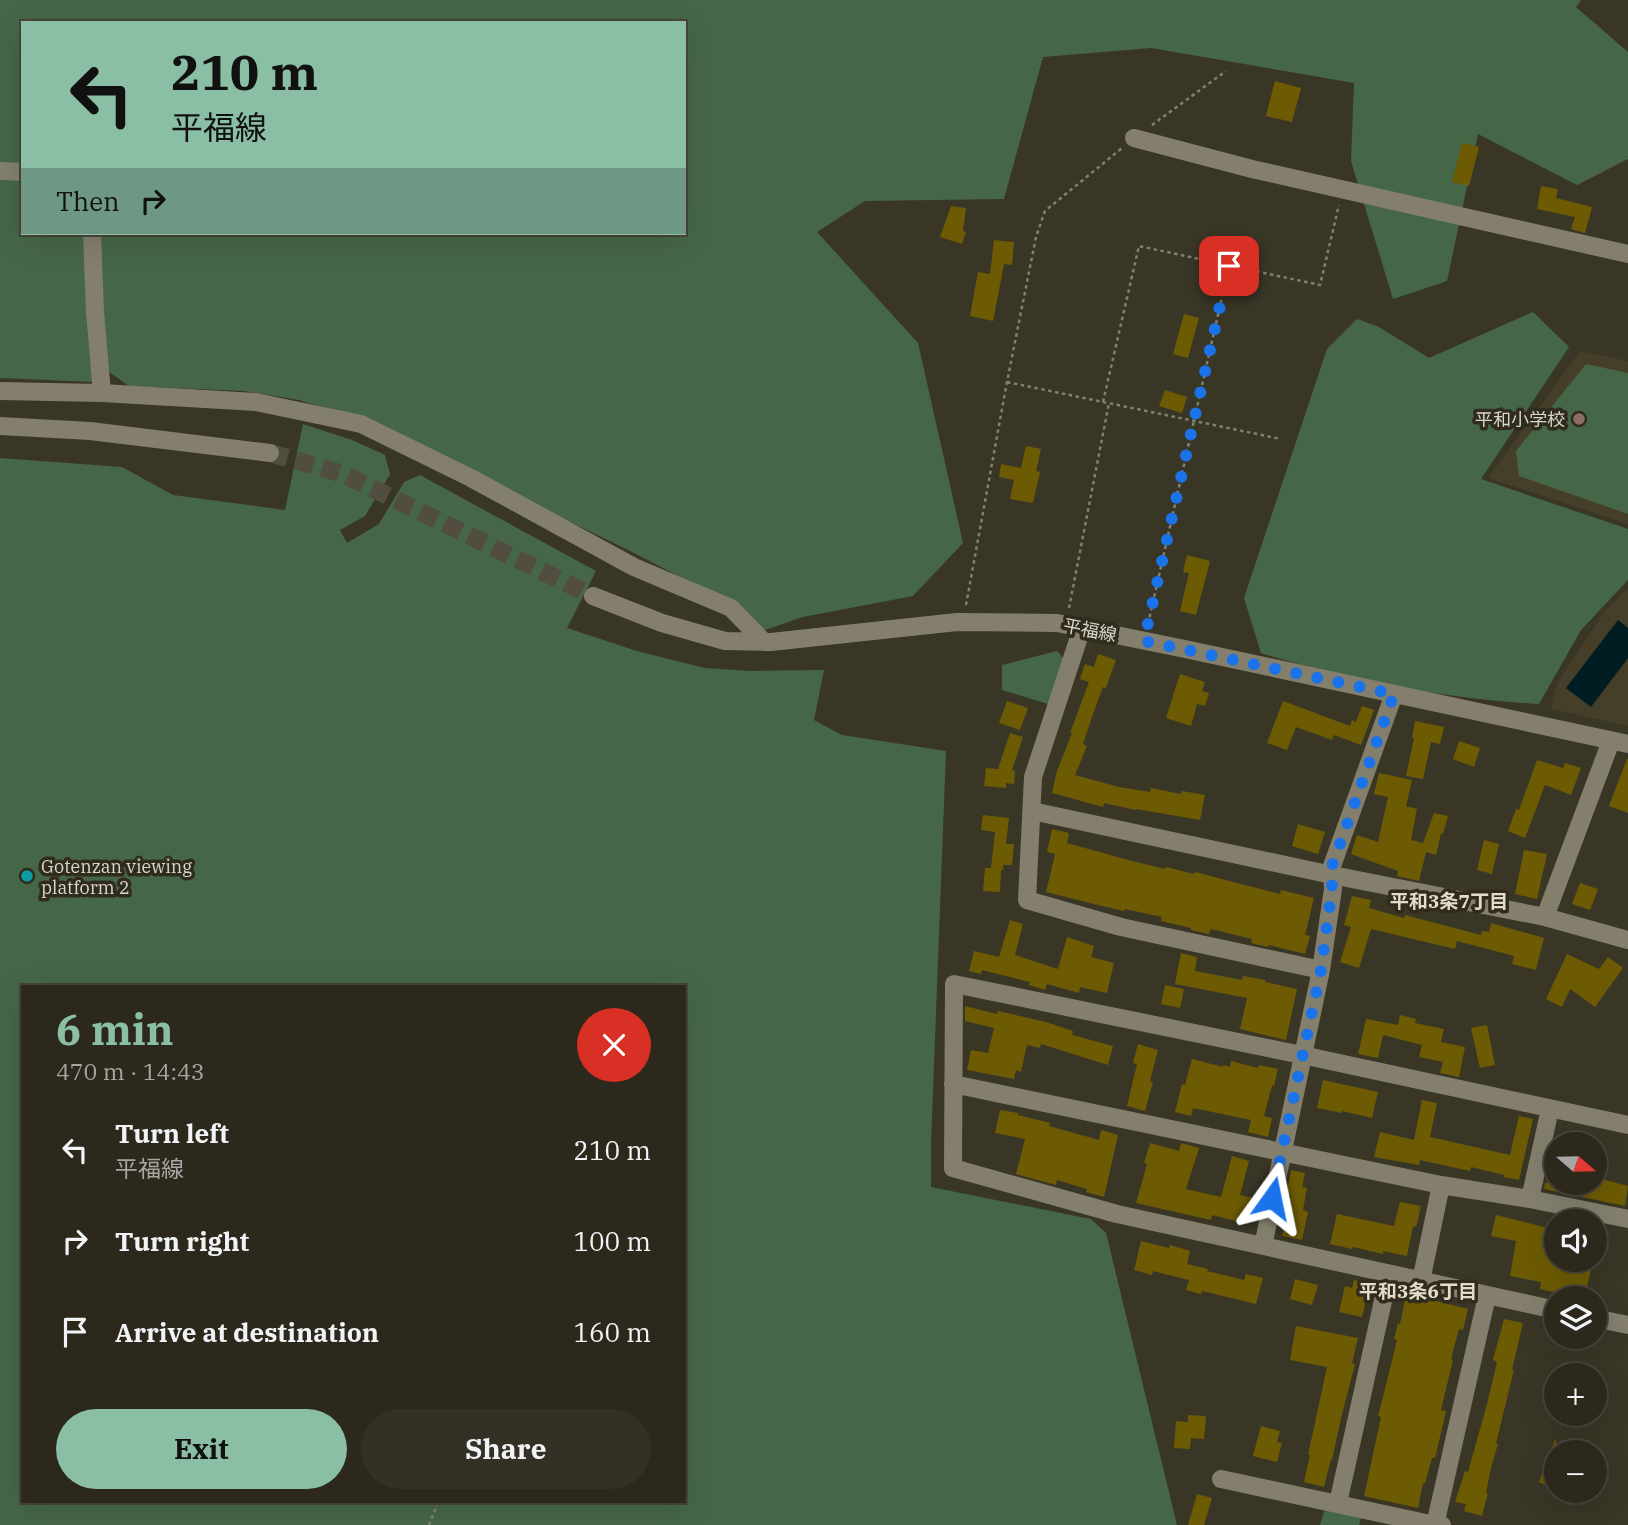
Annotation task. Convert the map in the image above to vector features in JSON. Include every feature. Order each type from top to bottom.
[{"type":"street","points":[[1134,138],[1252,169],[1628,254]]},
{"type":"street","points":[[0,171],[21,173]]},
{"type":"street","points":[[92,235],[102,393]]},
{"type":"street","points":[[0,391],[102,393],[256,402],[361,424],[471,478],[634,567],[732,608],[764,642]]},
{"type":"street","points":[[0,426],[90,431],[270,453]]},
{"type":"street","name":"平福線","points":[[593,596],[662,623],[724,642],[764,642],[962,622],[1057,624],[1620,743]]},
{"type":"street","points":[[1073,627],[1032,777],[1027,900],[1121,927],[1321,970]]},
{"type":"street","points":[[1262,1246],[1321,970],[1332,888],[1332,866],[1394,694]]},
{"type":"street","points":[[1545,917],[1620,743]]},
{"type":"street","points":[[1032,811],[1545,917],[1628,940]]},
{"type":"street","points":[[1544,1308],[1117,1214],[953,1168],[954,985],[1302,1055],[1628,1125]]},
{"type":"street","points":[[953,1084],[1441,1185],[1530,1199],[1628,1219]]},
{"type":"street","points":[[1530,1199],[1550,1109]]},
{"type":"street","points":[[1421,1281],[1441,1185]]},
{"type":"street","points":[[1338,1503],[1389,1274]]},
{"type":"street","points":[[1435,1525],[1487,1296]]},
{"type":"street","points":[[1607,1321],[1628,1325]]},
{"type":"street","points":[[1220,1479],[1442,1525]]},
{"type":"path","points":[[962,622],[1036,237],[1045,211],[1134,138],[1226,71]]},
{"type":"path","points":[[1103,402],[1139,246],[1320,285],[1343,190]]},
{"type":"path","points":[[1144,641],[1229,266]]},
{"type":"path","points":[[1007,382],[1281,439]]},
{"type":"path","points":[[1073,627],[1109,403]]},
{"type":"path","points":[[429,1525],[438,1503]]},
{"type":"shaded area","name":"平和小学校","points":[[1580,351],[1628,361],[1628,524],[1488,478]]},
{"type":"shaded area","points":[[1628,588],[1628,726],[1551,709],[1557,683],[1606,610]]},
{"type":"green space","points":[[0,0],[1581,0],[1576,7],[1628,52],[1628,159],[1577,185],[1478,134],[1447,281],[1393,299],[1351,161],[1354,83],[1151,48],[1043,57],[1004,199],[865,201],[817,232],[918,343],[963,543],[913,596],[803,617],[762,631],[731,603],[362,420],[299,400],[244,391],[129,386],[95,362],[93,382],[0,378]]},
{"type":"green space","points":[[1533,312],[1569,347],[1481,479],[1628,529],[1628,580],[1581,630],[1539,704],[1469,698],[1398,687],[1261,653],[1244,598],[1327,349],[1357,319],[1379,327],[1429,358]]},
{"type":"green space","name":"平和小学校","points":[[1586,364],[1628,373],[1628,514],[1519,476],[1516,451]]},
{"type":"green space","points":[[303,424],[352,440],[385,455],[390,474],[365,516],[340,530],[347,543],[379,524],[404,482],[420,475],[596,571],[567,628],[640,652],[705,668],[751,671],[824,670],[814,720],[842,735],[946,751],[931,1187],[1091,1219],[1106,1233],[1177,1525],[0,1525],[0,458],[122,467],[173,495],[285,510]]},
{"type":"green space","points":[[1057,651],[1064,659],[1048,704],[1002,690],[1002,665]]},
{"type":"green space","points":[[1325,1509],[1361,1518],[1359,1525],[1320,1525]]},
{"type":"water","points":[[1618,620],[1628,628],[1628,658],[1591,707],[1566,688]]},
{"type":"building","points":[[1275,81],[1301,88],[1292,122],[1266,116]]},
{"type":"building","points":[[1462,143],[1479,147],[1469,186],[1452,182]]},
{"type":"building","points":[[1541,186],[1558,189],[1556,198],[1592,207],[1585,233],[1571,229],[1575,217],[1537,209]]},
{"type":"building","points":[[951,206],[966,208],[963,231],[966,232],[962,244],[940,237]]},
{"type":"building","points":[[994,240],[1014,242],[1012,265],[1004,264],[993,321],[970,316],[978,272],[990,274]]},
{"type":"building","points":[[1184,314],[1199,318],[1188,358],[1173,354]]},
{"type":"building","points":[[1165,390],[1187,397],[1182,413],[1159,406]]},
{"type":"building","points":[[1026,446],[1041,449],[1036,471],[1040,472],[1033,503],[1010,499],[1014,480],[999,477],[1001,464],[1021,468]]},
{"type":"building","points":[[1187,555],[1210,561],[1196,615],[1180,611],[1189,573],[1183,572]]},
{"type":"building","points":[[1098,654],[1116,660],[1094,711],[1083,744],[1087,746],[1075,775],[1150,792],[1151,788],[1205,795],[1200,820],[1104,803],[1103,807],[1052,793],[1057,771],[1089,682],[1080,679],[1085,664],[1094,667]]},
{"type":"building","points":[[1180,674],[1205,682],[1202,691],[1209,693],[1205,706],[1197,704],[1191,726],[1166,718]]},
{"type":"building","points":[[1007,701],[1028,708],[1020,730],[999,723]]},
{"type":"building","points":[[1283,701],[1350,726],[1352,720],[1356,722],[1362,706],[1374,710],[1361,745],[1334,735],[1332,740],[1296,727],[1287,750],[1267,743]]},
{"type":"building","points":[[1415,721],[1444,727],[1440,744],[1431,742],[1423,779],[1406,776]]},
{"type":"building","points":[[1010,733],[1023,737],[1012,770],[1015,771],[1014,784],[1006,783],[1006,788],[984,786],[986,768],[998,769]]},
{"type":"building","points":[[1459,741],[1480,748],[1474,767],[1453,759]]},
{"type":"building","points":[[1628,759],[1628,813],[1609,806]]},
{"type":"building","points":[[1537,760],[1563,768],[1565,763],[1581,768],[1571,795],[1545,785],[1525,838],[1508,831],[1516,809],[1519,810]]},
{"type":"building","points":[[1379,773],[1412,780],[1406,806],[1417,809],[1411,840],[1423,843],[1434,813],[1448,816],[1436,855],[1426,852],[1419,881],[1397,876],[1398,871],[1351,854],[1357,835],[1378,842],[1388,797],[1374,794]]},
{"type":"building","points":[[983,815],[1009,818],[1006,844],[1014,844],[1012,865],[1003,865],[1000,892],[983,891],[985,868],[991,868],[995,832],[981,830]]},
{"type":"building","points":[[1298,824],[1325,832],[1318,854],[1292,846]]},
{"type":"building","points":[[1052,829],[1069,833],[1067,843],[1132,861],[1165,869],[1195,872],[1280,894],[1281,890],[1314,898],[1305,935],[1310,936],[1305,954],[1251,943],[1252,939],[1211,929],[1209,934],[1191,930],[1161,921],[1162,917],[1125,909],[1124,911],[1046,892],[1055,854],[1047,852]]},
{"type":"building","points":[[1484,840],[1499,844],[1492,874],[1477,870]]},
{"type":"building","points":[[1524,850],[1547,854],[1537,899],[1515,894]]},
{"type":"building","points":[[1580,883],[1598,889],[1590,910],[1572,904]]},
{"type":"building","points":[[1352,896],[1371,900],[1369,908],[1481,935],[1482,931],[1489,932],[1491,923],[1544,938],[1536,970],[1512,964],[1514,956],[1457,941],[1455,949],[1371,929],[1359,968],[1340,962],[1351,927],[1344,925]]},
{"type":"building","points":[[1010,920],[1023,924],[1015,955],[1058,969],[1067,937],[1094,946],[1091,957],[1114,963],[1107,993],[1080,987],[1079,993],[1047,984],[1045,990],[1029,985],[1030,982],[982,970],[981,974],[969,971],[974,951],[999,957]]},
{"type":"building","points":[[1181,953],[1197,957],[1195,971],[1242,980],[1243,976],[1297,989],[1286,1040],[1240,1029],[1247,998],[1175,984]]},
{"type":"building","points":[[1567,954],[1599,969],[1608,957],[1623,968],[1595,1007],[1570,989],[1562,1007],[1546,999]]},
{"type":"building","points":[[1165,985],[1184,989],[1180,1008],[1161,1004]]},
{"type":"building","points":[[965,1006],[1046,1022],[1073,1031],[1072,1035],[1113,1046],[1108,1065],[1041,1044],[1040,1048],[1027,1045],[1021,1072],[1016,1070],[1014,1079],[967,1070],[971,1050],[988,1053],[994,1028],[965,1021]]},
{"type":"building","points":[[1400,1015],[1416,1019],[1415,1023],[1444,1029],[1441,1042],[1465,1047],[1459,1077],[1440,1073],[1443,1062],[1419,1057],[1422,1045],[1383,1035],[1378,1058],[1358,1054],[1366,1019],[1398,1025]]},
{"type":"building","points":[[1487,1025],[1495,1065],[1480,1068],[1471,1028]]},
{"type":"building","points":[[1138,1044],[1158,1050],[1145,1111],[1127,1106],[1137,1064],[1133,1063]]},
{"type":"building","points":[[1192,1059],[1223,1067],[1230,1067],[1231,1061],[1258,1068],[1259,1065],[1278,1069],[1264,1116],[1272,1118],[1268,1137],[1248,1132],[1251,1120],[1193,1108],[1191,1116],[1175,1112]]},
{"type":"building","points":[[1323,1080],[1378,1092],[1372,1118],[1317,1108]]},
{"type":"building","points":[[1422,1100],[1437,1103],[1430,1137],[1510,1155],[1519,1116],[1533,1119],[1519,1180],[1471,1167],[1470,1171],[1420,1160],[1419,1165],[1374,1157],[1380,1132],[1414,1140]]},
{"type":"building","points":[[1000,1110],[1018,1113],[1050,1123],[1049,1126],[1099,1140],[1101,1130],[1118,1135],[1104,1197],[1057,1180],[1056,1185],[1016,1174],[1025,1139],[995,1133]]},
{"type":"building","points":[[1150,1143],[1179,1151],[1181,1143],[1199,1148],[1186,1189],[1221,1197],[1232,1156],[1249,1161],[1240,1195],[1254,1198],[1248,1224],[1212,1215],[1211,1220],[1136,1203]]},
{"type":"building","points":[[1291,1170],[1305,1173],[1302,1187],[1307,1188],[1303,1210],[1308,1212],[1302,1240],[1282,1236],[1291,1195],[1286,1194]]},
{"type":"building","points":[[1607,1180],[1628,1186],[1625,1206],[1573,1195],[1607,1195]]},
{"type":"building","points":[[1400,1202],[1421,1206],[1416,1227],[1413,1226],[1407,1256],[1330,1244],[1337,1214],[1394,1226]]},
{"type":"building","points":[[1496,1215],[1544,1227],[1544,1272],[1590,1272],[1587,1286],[1544,1286],[1544,1290],[1540,1289],[1541,1282],[1510,1276],[1516,1241],[1491,1236]]},
{"type":"building","points":[[1141,1241],[1190,1251],[1187,1264],[1208,1269],[1207,1271],[1244,1280],[1246,1274],[1263,1278],[1256,1304],[1202,1291],[1201,1294],[1186,1290],[1189,1280],[1153,1271],[1152,1275],[1134,1270]]},
{"type":"building","points":[[1295,1279],[1318,1285],[1312,1305],[1290,1299]]},
{"type":"building","points":[[1354,1280],[1370,1284],[1362,1317],[1339,1312],[1345,1286],[1352,1288]]},
{"type":"building","points":[[1407,1291],[1468,1309],[1451,1359],[1453,1360],[1441,1410],[1446,1411],[1435,1458],[1432,1458],[1423,1483],[1418,1508],[1364,1496],[1381,1417],[1378,1416],[1397,1340],[1394,1339]]},
{"type":"building","points":[[1504,1319],[1523,1323],[1482,1516],[1464,1511],[1466,1504],[1455,1502],[1465,1471],[1468,1472],[1487,1404],[1497,1362],[1493,1360]]},
{"type":"building","points":[[1296,1326],[1358,1338],[1352,1363],[1355,1364],[1324,1487],[1304,1482],[1327,1367],[1290,1360]]},
{"type":"building","points":[[1188,1415],[1206,1416],[1204,1439],[1191,1438],[1190,1449],[1174,1448],[1176,1421],[1188,1422]]},
{"type":"building","points":[[1261,1426],[1280,1431],[1277,1442],[1282,1443],[1277,1462],[1253,1456]]},
{"type":"building","points":[[1544,1469],[1544,1484],[1539,1482]]},
{"type":"building","points":[[1197,1494],[1212,1498],[1204,1525],[1188,1525]]},
{"type":"tunnel","points":[[270,453],[343,474],[593,596]]},
{"type":"place","name":"平和小学校","points":[[1579,419]]},
{"type":"place","name":"Gotenzan viewing platform 2","points":[[27,876]]},
{"type":"district","name":"平和3条7丁目","points":[[1449,901]]},
{"type":"district","name":"平和3条6丁目","points":[[1418,1291]]},
{"type":"route","points":[[1229,266],[1144,641],[1394,694],[1332,866],[1332,888],[1321,970],[1272,1198]]}]
